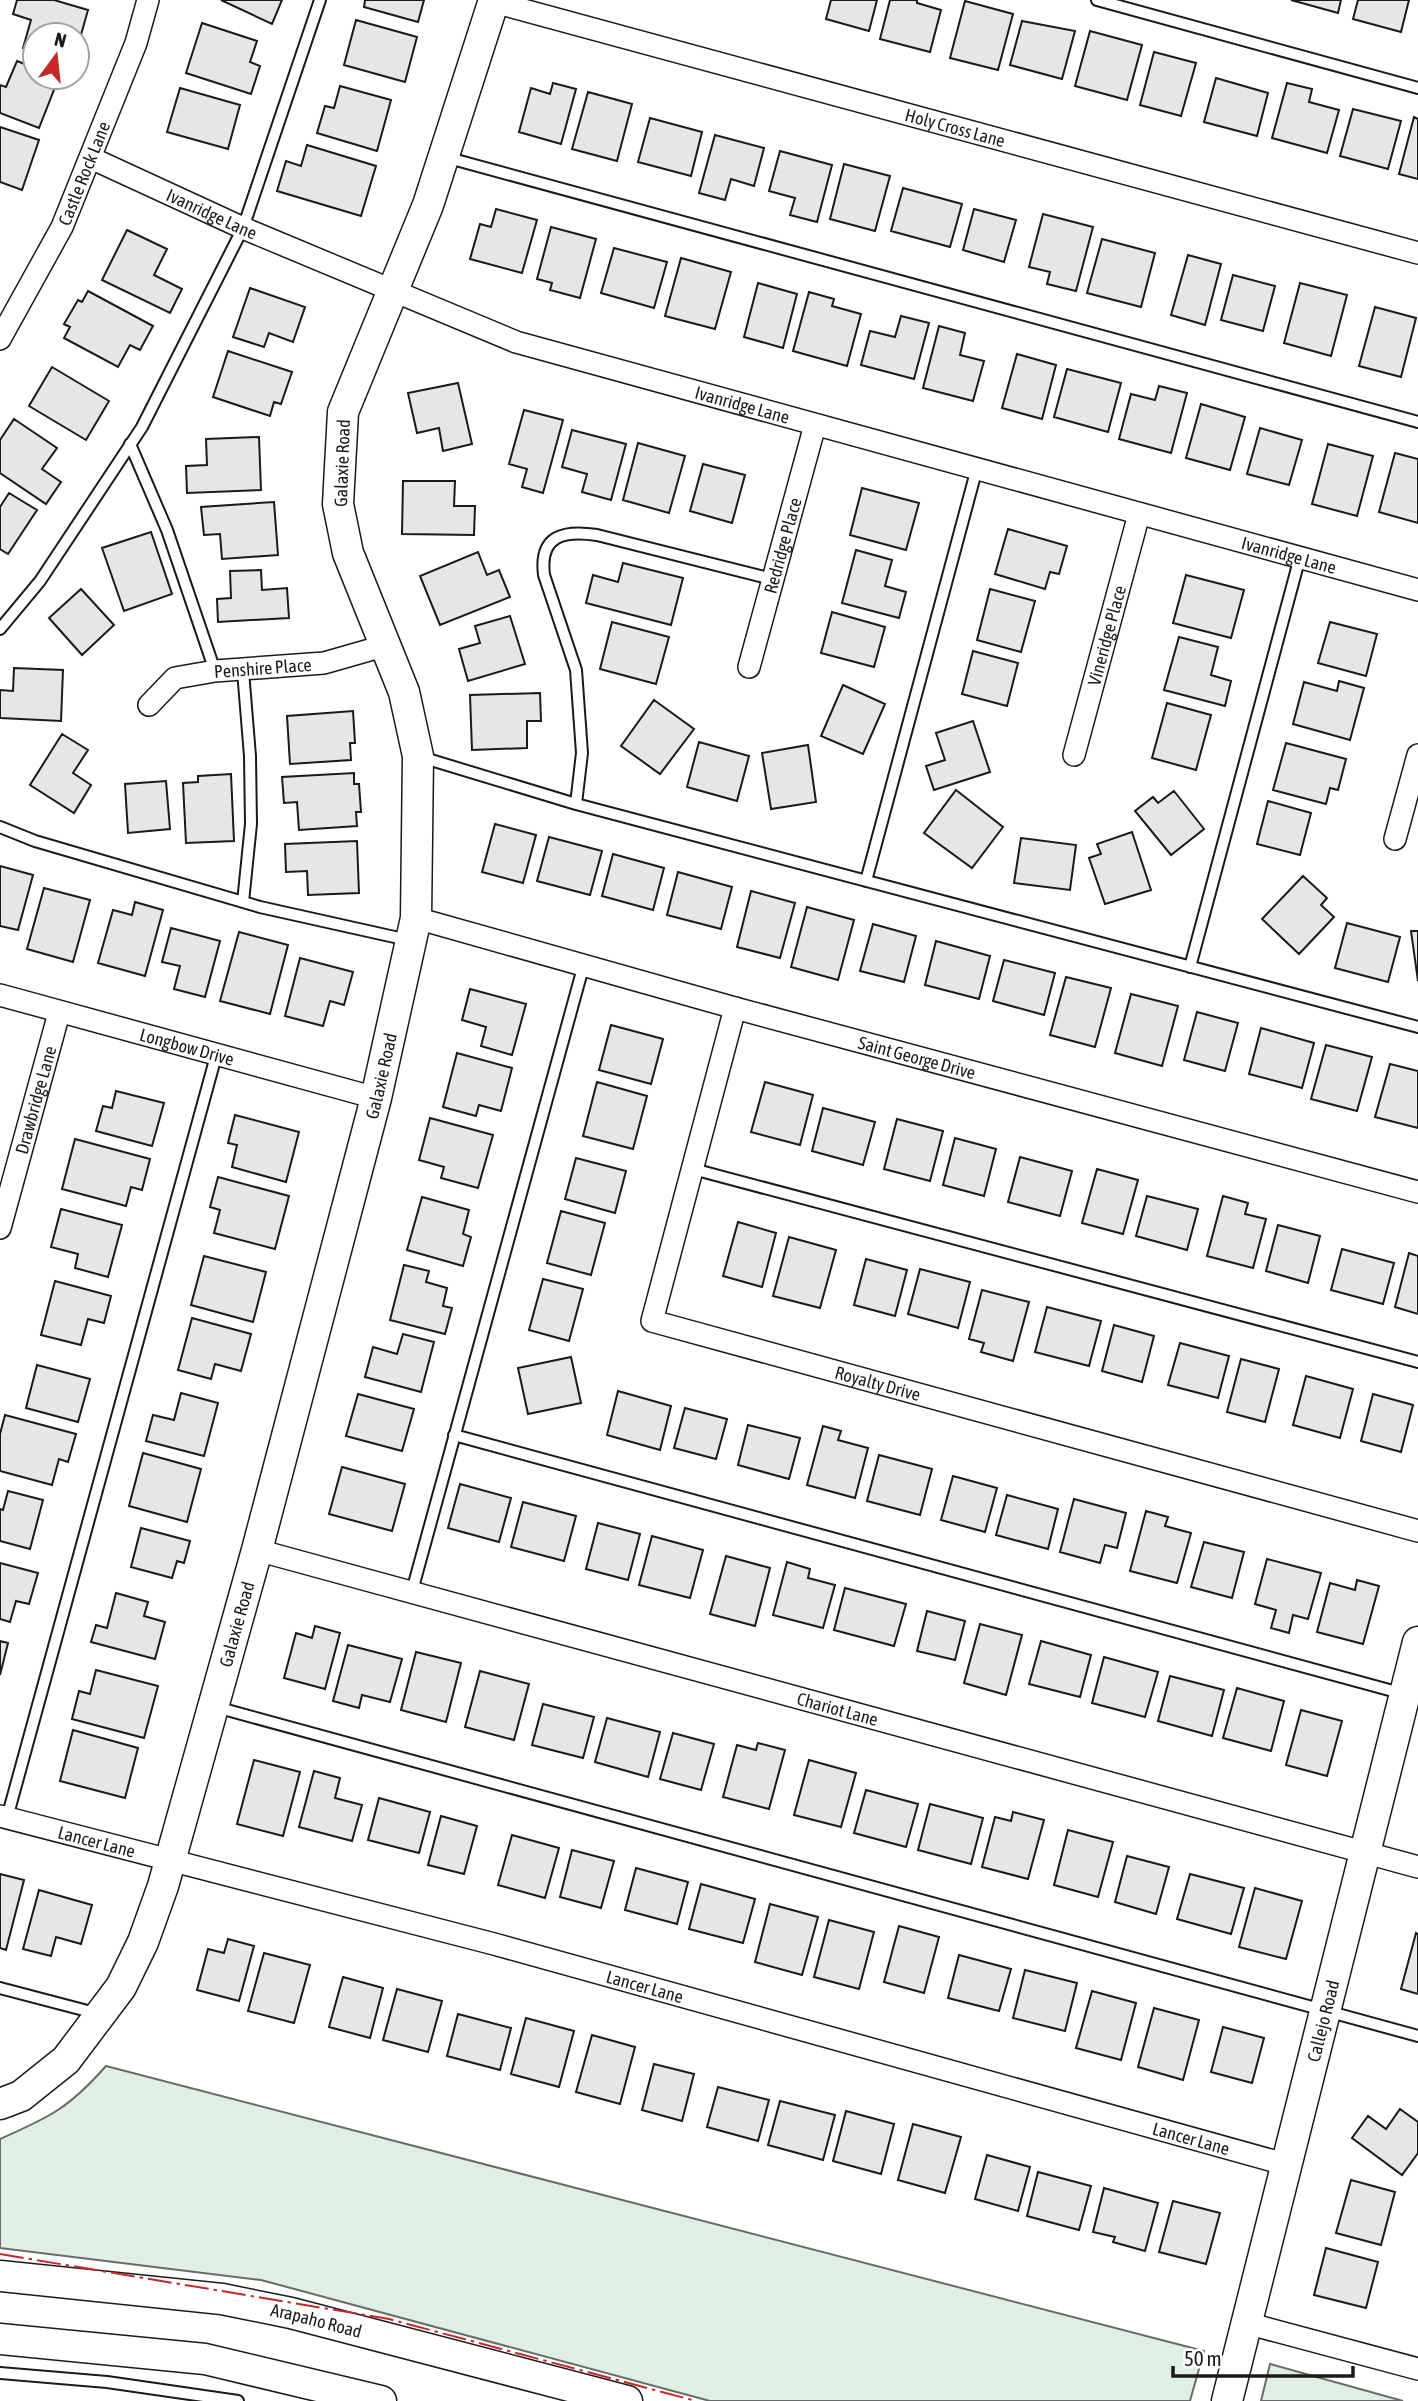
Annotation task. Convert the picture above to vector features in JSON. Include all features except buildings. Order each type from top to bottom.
[{"type":"street","name":"Castle Rock Lane","points":[[0,339],[62,227],[136,43],[148,0]]},
{"type":"street","name":"Galaxie Road","points":[[0,2104],[21,2096],[66,2060],[121,1987],[143,1942],[171,1859],[257,1550],[376,1098],[414,930],[418,756],[404,692],[348,553],[338,504],[338,454],[343,412],[445,157],[494,1]]},
{"type":"street","name":"Holy Cross Lane","points":[[494,1],[1418,253]]},
{"type":"street","name":"Ivanridge Lane","points":[[90,158],[243,228],[516,342],[1418,590]]},
{"type":"street","name":"Redridge Place","points":[[749,667],[815,425]]},
{"type":"street","name":"Vineridge Place","points":[[1074,755],[1139,514]]},
{"type":"street","name":"Penshire Place","points":[[149,705],[175,678],[215,671],[324,663],[387,645]]},
{"type":"street","points":[[1395,839],[1418,755]]},
{"type":"street","name":"Saint George Drive","points":[[414,930],[584,964],[736,1008],[1418,1192]]},
{"type":"street","name":"Longbow Drive","points":[[0,995],[376,1098]]},
{"type":"street","name":"Royalty Drive","points":[[736,1008],[652,1321],[1418,1531]]},
{"type":"street","name":"Drawbridge Lane","points":[[0,1228],[8,1171],[59,1013]]},
{"type":"street","name":"Chariot Lane","points":[[257,1550],[1367,1850],[1418,1867]]},
{"type":"street","name":"Callejo Road","points":[[1227,2401],[1325,2010],[1367,1850],[1412,1696],[1418,1642]]},
{"type":"street","name":"Lancer Lane","points":[[4,1817],[547,1959],[1288,2165]]},
{"type":"street","name":"Arapaho Road","points":[[0,2276],[136,2288],[245,2304],[627,2401]]},
{"type":"street","points":[[1246,2323],[1418,2369]]},
{"type":"street","points":[[0,2339],[205,2359],[381,2401]]},
{"type":"lane","points":[[0,629],[40,581],[130,444],[243,228],[320,0]]},
{"type":"lane","points":[[1097,0],[1418,88]]},
{"type":"lane","points":[[445,157],[1418,422]]},
{"type":"lane","points":[[130,444],[167,530],[215,671]]},
{"type":"lane","points":[[866,881],[977,468]]},
{"type":"lane","points":[[576,804],[582,753],[576,670],[544,575],[542,560],[547,546],[559,535],[578,532],[772,579]]},
{"type":"lane","points":[[1190,967],[1300,557]]},
{"type":"lane","points":[[243,671],[250,756],[251,824],[243,902]]},
{"type":"lane","points":[[418,756],[576,804],[1418,1027]]},
{"type":"lane","points":[[0,827],[35,841],[243,902],[414,930]]},
{"type":"lane","points":[[412,1591],[584,964]]},
{"type":"lane","points":[[4,1817],[216,1056]]},
{"type":"lane","points":[[693,1169],[1418,1362]]},
{"type":"lane","points":[[454,1435],[1412,1696]]},
{"type":"lane","points":[[213,1706],[1418,2036]]},
{"type":"lane","points":[[0,1988],[102,2015]]},
{"type":"lane","points":[[0,2373],[107,2382],[238,2401]]},
{"type":"green space","points":[[106,2066],[1204,2351],[1190,2401],[710,2401],[261,2280],[0,2248],[0,2139],[58,2110],[81,2092]]},
{"type":"green space","points":[[1270,2364],[1403,2401],[1261,2401]]},
{"type":"power","points":[[0,2254],[389,2319],[696,2401]]}]
